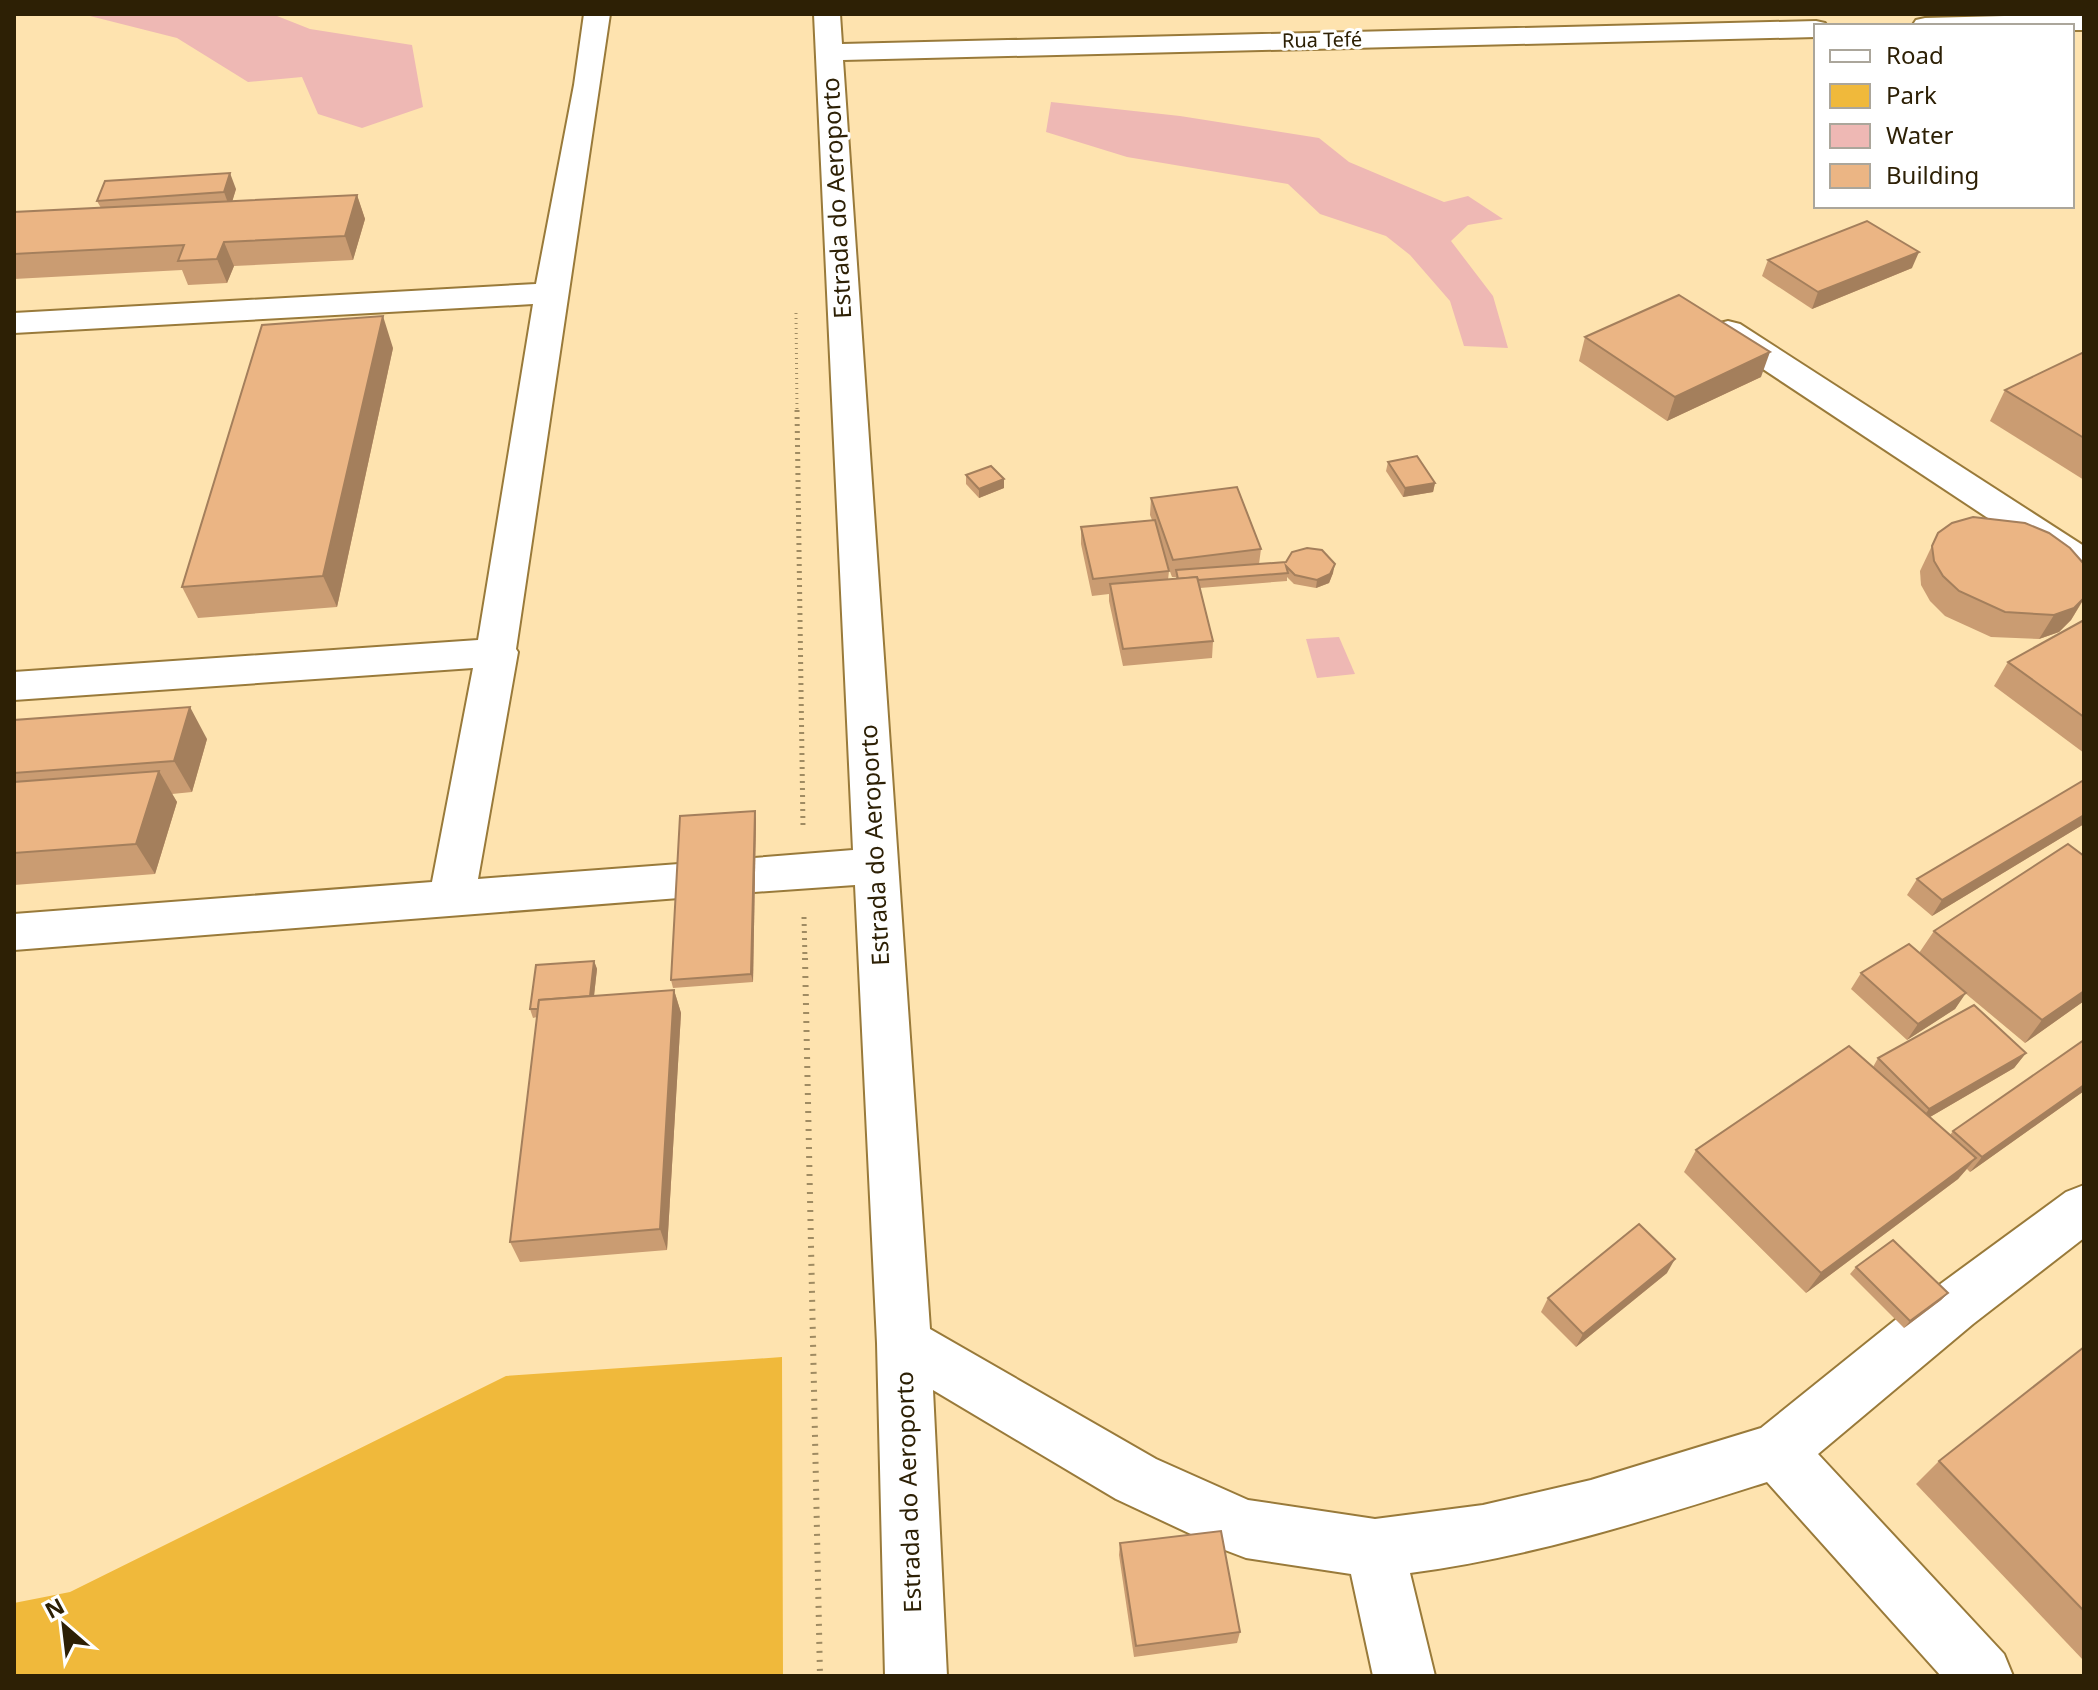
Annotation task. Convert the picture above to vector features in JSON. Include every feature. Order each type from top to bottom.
[{"type":"street","points":[[452,897],[498,652],[551,293],[593,63],[597,14]]},
{"type":"street","points":[[2004,24],[2084,22]]},
{"type":"street","name":"Rua Tefé","points":[[828,33],[1814,29]]},
{"type":"street","name":"Estrada do Aeroporto","points":[[828,33],[904,1343],[916,1676]]},
{"type":"street","points":[[14,323],[551,293]]},
{"type":"street","points":[[1728,331],[2084,564]]},
{"type":"street","points":[[14,686],[498,652]]},
{"type":"street","points":[[754,875],[876,866]]},
{"type":"street","points":[[14,932],[679,881]]},
{"type":"street","points":[[904,1343],[1136,1479],[1246,1529],[1375,1548],[1483,1534],[1591,1509],[1777,1451],[1954,1306],[2084,1208]]},
{"type":"street","points":[[1777,1451],[1982,1676]]},
{"type":"street","points":[[1375,1548],[1404,1676]]},
{"type":"green space","points":[[782,1357],[783,1676],[14,1676],[14,1603],[70,1592],[506,1376]]},
{"type":"water","points":[[82,14],[272,14],[310,29],[412,45],[423,107],[362,128],[318,114],[302,77],[248,82],[177,38]]},
{"type":"water","points":[[1051,102],[1180,116],[1319,138],[1349,162],[1444,202],[1468,196],[1503,219],[1468,225],[1451,241],[1493,296],[1508,348],[1464,346],[1450,301],[1410,255],[1386,236],[1320,214],[1288,184],[1127,157],[1046,132]]},
{"type":"water","points":[[1339,637],[1355,674],[1317,678],[1306,639]]},
{"type":"building","points":[[230,173],[224,192],[97,201],[105,181]]},
{"type":"building","points":[[357,195],[345,236],[224,242],[217,259],[178,261],[184,245],[14,254],[14,212]]},
{"type":"building","points":[[1867,221],[1919,252],[1818,292],[1768,260]]},
{"type":"building","points":[[1679,295],[1770,352],[1675,397],[1585,337]]},
{"type":"building","points":[[383,316],[323,576],[182,587],[262,325]]},
{"type":"building","points":[[2084,352],[2084,438],[2005,390]]},
{"type":"building","points":[[1417,456],[1435,483],[1405,488],[1388,462]]},
{"type":"building","points":[[991,466],[1004,479],[979,489],[966,475]]},
{"type":"building","points":[[1237,487],[1261,549],[1173,560],[1151,498]]},
{"type":"building","points":[[1973,517],[2025,523],[2049,533],[2070,548],[2084,564],[2084,598],[2074,608],[2054,615],[2005,612],[1959,591],[1943,576],[1934,561],[1932,546],[1938,533],[1952,523]]},
{"type":"building","points":[[1155,520],[1169,571],[1093,579],[1081,527]]},
{"type":"building","points":[[1307,548],[1322,550],[1335,564],[1330,574],[1317,580],[1295,575],[1286,566],[1288,573],[1198,580],[1197,577],[1178,579],[1176,570],[1286,562],[1292,552]]},
{"type":"building","points":[[1197,577],[1213,641],[1123,649],[1110,584]]},
{"type":"building","points":[[2084,620],[2084,717],[2008,662]]},
{"type":"building","points":[[190,707],[174,761],[14,773],[14,720]]},
{"type":"building","points":[[159,771],[136,844],[14,853],[14,782]]},
{"type":"building","points":[[2084,780],[2084,815],[1942,900],[1917,879]]},
{"type":"building","points":[[755,811],[751,974],[671,980],[680,816]]},
{"type":"building","points":[[2068,844],[2084,856],[2084,991],[2042,1020],[1934,931]]},
{"type":"building","points":[[1909,944],[1966,993],[1918,1024],[1861,973]]},
{"type":"building","points":[[594,961],[590,996],[539,1000],[538,1009],[530,1009],[536,965]]},
{"type":"building","points":[[674,990],[660,1229],[510,1242],[539,1000]]},
{"type":"building","points":[[1974,1005],[2026,1053],[1929,1109],[1878,1058]]},
{"type":"building","points":[[2084,1040],[2084,1085],[1982,1157],[1953,1131]]},
{"type":"building","points":[[1849,1046],[1976,1158],[1821,1273],[1696,1150]]},
{"type":"building","points":[[1639,1224],[1675,1259],[1583,1334],[1548,1298]]},
{"type":"building","points":[[1893,1240],[1948,1293],[1910,1321],[1856,1267]]},
{"type":"building","points":[[2084,1347],[2084,1611],[1939,1461]]},
{"type":"building","points":[[1221,1531],[1240,1632],[1136,1646],[1120,1543]]}]
